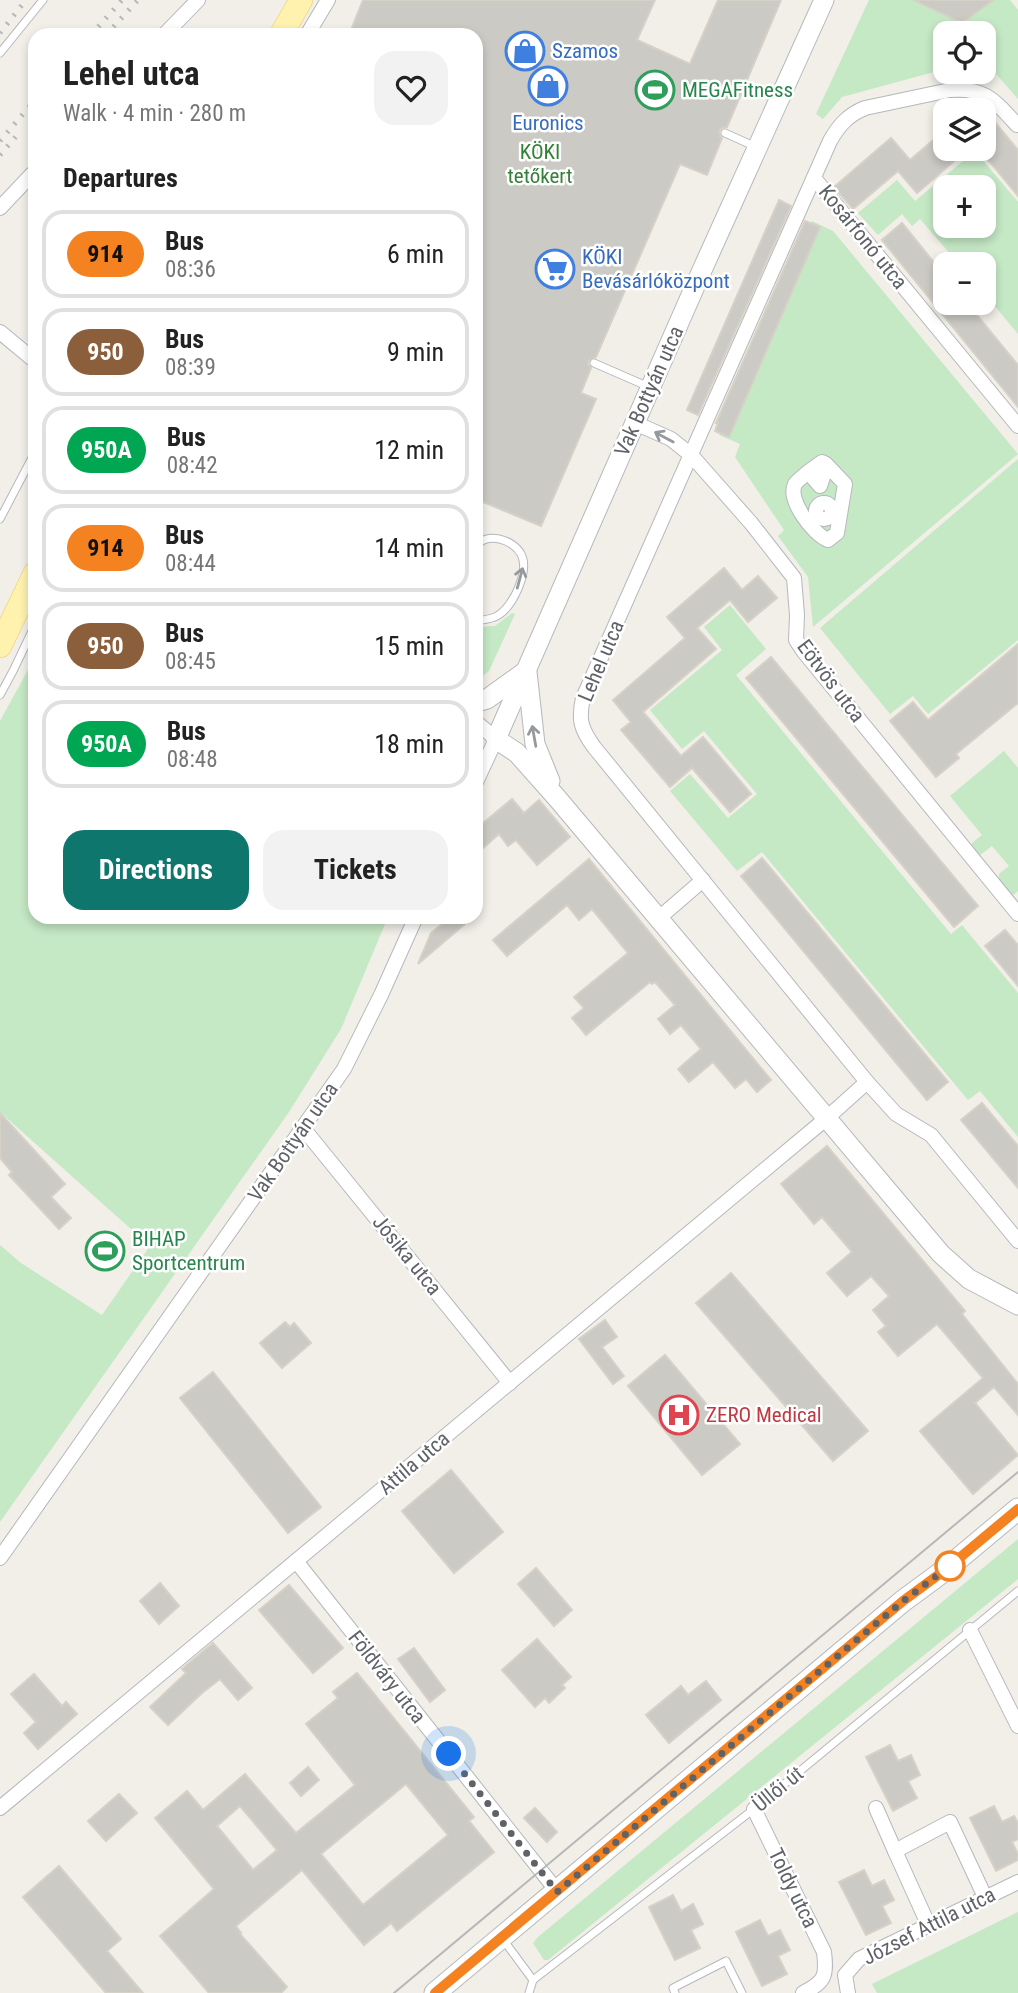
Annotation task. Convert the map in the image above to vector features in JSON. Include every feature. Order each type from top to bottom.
[{"type":"main road","points":[[285,28],[301,0]]},
{"type":"main road","points":[[0,646],[28,588]]},
{"type":"main road","points":[[435,1993],[903,1601],[1018,1510]]},
{"type":"street","points":[[171,28],[198,0]]},
{"type":"street","points":[[311,28],[328,0]]},
{"type":"street","name":"Vak Bottyán utca","points":[[483,767],[824,0]]},
{"type":"street","points":[[691,455],[814,177],[837,129],[845,119],[866,108],[962,89],[987,95],[1017,126]]},
{"type":"street","name":"Kosárfonó utca","points":[[814,177],[1018,426]]},
{"type":"street","points":[[0,208],[28,178]]},
{"type":"street","points":[[0,332],[28,355]]},
{"type":"street","name":"Eötvös utca","points":[[635,423],[671,439],[691,455],[751,523],[794,578],[796,640],[804,652],[1016,906]]},
{"type":"street","name":"Lehel utca","points":[[691,455],[583,698],[580,722],[584,734],[867,1082],[896,1114],[931,1135],[1018,1241]]},
{"type":"street","points":[[830,468],[824,474],[828,502],[837,533],[828,540],[823,538],[797,509],[794,487],[822,462],[830,468],[845,484],[845,493]]},
{"type":"street","points":[[808,472],[828,502]]},
{"type":"street","points":[[828,502],[845,493]]},
{"type":"street","points":[[828,502],[845,493]]},
{"type":"street","points":[[483,700],[526,670],[535,744],[558,798]]},
{"type":"street","points":[[483,729],[517,753],[558,798],[941,1254],[970,1279],[1018,1305]]},
{"type":"street","points":[[659,918],[703,880]]},
{"type":"street","name":"Vak Bottyán utca","points":[[0,1558],[344,1069],[413,924]]},
{"type":"street","points":[[828,1117],[867,1082]]},
{"type":"street","name":"Attila utca","points":[[0,1808],[828,1117]]},
{"type":"street","name":"Jósika utca","points":[[303,1128],[510,1382]]},
{"type":"street","name":"Földváry utca","points":[[296,1561],[557,1892]]},
{"type":"street","points":[[970,1630],[1018,1726]]},
{"type":"street","points":[[876,1808],[928,1924]]},
{"type":"street","name":"Toldy utca","points":[[754,1809],[824,1952],[826,1970],[817,1986],[803,1993]]},
{"type":"street","points":[[895,1851],[950,1822],[985,1897]]},
{"type":"street","name":"József Attila utca","points":[[848,1993],[845,1975],[859,1959],[1018,1882]]},
{"type":"lane","points":[[0,53],[43,0]]},
{"type":"lane","points":[[725,133],[757,147]]},
{"type":"lane","points":[[594,363],[650,388]]},
{"type":"lane","points":[[0,519],[28,465]]},
{"type":"lane","points":[[483,540],[492,537],[510,543],[522,554],[524,569],[514,600],[497,616],[483,619]]},
{"type":"lane","points":[[0,695],[28,639]]},
{"type":"lane","name":"Üllői út","points":[[533,1980],[754,1809],[1018,1591]]},
{"type":"lane","points":[[502,1937],[533,1980],[529,1993]]},
{"type":"lane","points":[[675,1993],[673,1988],[726,1961],[742,1993]]},
{"type":"green space","points":[[869,0],[1010,0],[1018,10],[1018,99],[996,75],[996,21],[933,21],[933,72],[842,97],[823,119],[816,114]]},
{"type":"green space","points":[[963,161],[983,161],[995,175],[946,175]]},
{"type":"green space","points":[[996,176],[1018,202],[1018,334],[996,307],[996,252],[949,252],[936,238],[996,238]]},
{"type":"green space","points":[[897,180],[915,201],[933,186],[933,234],[920,219],[912,226],[902,214],[878,235],[858,213]]},
{"type":"green space","points":[[812,221],[833,231],[1018,454],[813,627],[808,577],[778,536],[784,530],[735,457],[740,444],[719,435]]},
{"type":"green space","points":[[1018,459],[1018,640],[928,714],[913,696],[890,714],[820,628]]},
{"type":"green space","points":[[730,605],[766,649],[736,675],[951,934],[962,925],[1018,993],[1018,1137],[980,1091],[968,1100],[762,852],[737,871],[670,791],[690,774],[728,818],[757,794],[704,731],[682,749],[650,710],[722,650],[704,627]]},
{"type":"green space","points":[[512,613],[515,614],[489,671],[483,676],[483,627],[495,626]]},
{"type":"green space","points":[[28,670],[28,924],[385,924],[341,1029],[289,1112],[0,1522],[0,1245],[21,1263],[102,1315],[150,1246],[0,1112],[0,721]]},
{"type":"green space","points":[[1004,751],[1018,768],[1018,891],[1012,896],[999,880],[999,874],[1009,866],[992,846],[980,855],[977,854],[972,843],[982,835],[950,796]]},
{"type":"green space","points":[[1018,1539],[1018,1579],[548,1960],[544,1960],[533,1943],[538,1937]]},
{"type":"green space","points":[[1018,1912],[1018,1993],[877,1993],[872,1984]]},
{"type":"building","name":"KÖKI Bevásárlóközpont","points":[[363,0],[655,0],[637,40],[690,64],[718,0],[781,0],[727,127],[719,131],[722,138],[707,175],[680,164],[596,357],[589,360],[591,368],[581,393],[596,399],[541,526],[483,502],[483,28],[352,28]]},
{"type":"building","points":[[914,0],[993,0],[965,21],[958,21]]},
{"type":"building","points":[[996,123],[1018,150],[1018,196],[989,161],[996,161]]},
{"type":"building","points":[[891,138],[910,160],[933,140],[933,161],[954,161],[938,175],[933,175],[933,179],[917,193],[898,171],[853,209],[834,187]]},
{"type":"building","points":[[779,200],[791,206],[698,415],[687,410]]},
{"type":"building","points":[[805,221],[820,227],[729,437],[715,431],[716,423]]},
{"type":"building","points":[[902,223],[933,261],[933,303],[882,240]]},
{"type":"building","points":[[943,315],[977,315],[1018,365],[1018,407]]},
{"type":"building","points":[[724,568],[742,590],[758,576],[777,598],[748,622],[730,600],[697,628],[716,649],[643,712],[681,756],[703,737],[751,794],[730,812],[692,768],[670,787],[621,730],[631,722],[613,700],[685,638],[667,617]]},
{"type":"building","points":[[1018,644],[1018,703],[956,754],[959,758],[936,777],[890,721],[913,702],[928,720]]},
{"type":"building","points":[[771,657],[978,906],[954,927],[746,678]]},
{"type":"building","points":[[512,799],[524,813],[539,800],[570,837],[537,865],[516,840],[508,846],[499,834],[483,848],[483,823]]},
{"type":"building","points":[[762,858],[948,1082],[927,1100],[741,876]]},
{"type":"building","points":[[589,859],[771,1080],[757,1092],[746,1079],[735,1088],[713,1062],[689,1082],[678,1069],[701,1049],[681,1025],[670,1034],[658,1019],[675,1005],[655,982],[650,982],[586,1035],[572,1018],[584,1008],[574,997],[628,953],[592,909],[579,920],[567,905],[507,956],[493,940]]},
{"type":"building","points":[[442,924],[465,924],[418,964],[431,933]]},
{"type":"building","points":[[1005,930],[1018,945],[1018,986],[985,946]]},
{"type":"building","points":[[982,1103],[1018,1146],[1018,1188],[961,1120]]},
{"type":"building","points":[[0,1113],[65,1184],[51,1197],[71,1218],[59,1229],[9,1175],[12,1172],[0,1158]]},
{"type":"building","points":[[827,1146],[965,1311],[962,1314],[1018,1384],[1018,1415],[994,1387],[975,1403],[1018,1455],[973,1494],[920,1431],[983,1378],[937,1324],[898,1356],[878,1332],[886,1326],[873,1310],[889,1296],[871,1276],[847,1296],[827,1273],[852,1252],[822,1217],[814,1224],[781,1184]]},
{"type":"building","points":[[731,1273],[868,1431],[833,1461],[696,1303]]},
{"type":"building","points":[[605,1320],[617,1337],[602,1347],[624,1376],[613,1384],[579,1339]]},
{"type":"building","points":[[285,1322],[290,1327],[294,1323],[311,1343],[282,1368],[260,1343]]},
{"type":"building","points":[[665,1355],[740,1444],[702,1475],[628,1386]]},
{"type":"building","points":[[213,1372],[321,1507],[288,1533],[180,1398]]},
{"type":"building","points":[[451,1470],[503,1532],[454,1573],[402,1511]]},
{"type":"building","points":[[536,1568],[572,1610],[554,1626],[518,1584]]},
{"type":"building","points":[[160,1583],[179,1606],[159,1624],[140,1601]]},
{"type":"building","points":[[289,1585],[343,1648],[313,1673],[259,1610]]},
{"type":"building","points":[[537,1639],[571,1677],[562,1685],[565,1688],[549,1703],[545,1698],[535,1707],[502,1670]]},
{"type":"building","points":[[213,1643],[252,1688],[238,1700],[220,1679],[168,1725],[150,1707],[186,1673],[182,1669]]},
{"type":"building","points":[[414,1648],[445,1690],[430,1702],[398,1659]]},
{"type":"building","points":[[357,1673],[474,1817],[469,1821],[494,1852],[397,1931],[391,1923],[364,1945],[302,1870],[236,1926],[287,1987],[281,1993],[209,1993],[160,1936],[214,1889],[155,1818],[187,1791],[203,1810],[245,1774],[296,1833],[355,1785],[306,1724],[338,1698],[333,1692]],"holes":[[[406,1784],[448,1835],[363,1905],[321,1854]],[[240,1806],[277,1850],[253,1870],[217,1826]]]},
{"type":"building","points":[[34,1674],[62,1706],[66,1702],[77,1714],[38,1749],[24,1733],[36,1722],[11,1694]]},
{"type":"building","points":[[706,1681],[721,1700],[669,1743],[646,1715],[681,1686],[688,1695]]},
{"type":"building","points":[[890,1745],[898,1761],[911,1755],[920,1775],[908,1781],[917,1798],[893,1811],[866,1757]]},
{"type":"building","points":[[308,1767],[319,1780],[301,1796],[290,1783]]},
{"type":"building","points":[[119,1794],[137,1813],[106,1841],[88,1821]]},
{"type":"building","points":[[994,1806],[1002,1822],[1014,1816],[1018,1823],[1018,1839],[1012,1842],[1018,1860],[996,1871],[970,1818]]},
{"type":"building","points":[[535,1808],[557,1832],[547,1842],[524,1818]]},
{"type":"building","points":[[59,1866],[121,1939],[107,1951],[143,1993],[106,1993],[23,1897]]},
{"type":"building","points":[[864,1870],[872,1886],[884,1880],[894,1900],[882,1906],[891,1923],[866,1935],[839,1882]]},
{"type":"building","points":[[673,1895],[681,1911],[693,1904],[703,1924],[691,1930],[700,1948],[675,1960],[649,1907]]},
{"type":"building","points":[[760,1920],[768,1936],[780,1930],[790,1950],[778,1956],[787,1974],[762,1986],[736,1932]]},
{"type":"tram line","points":[[394,1993],[1018,1472]]},
{"type":"railway","points":[[0,33],[26,0]]},
{"type":"railway","points":[[97,28],[122,0]]},
{"type":"railway","points":[[112,28],[138,0]]},
{"type":"railway","points":[[0,141],[28,108]]},
{"type":"railway","points":[[0,155],[18,134]]},
{"type":"bus line","name":"914","points":[[435,1993],[903,1601],[1018,1509]]},
{"type":"place","name":"Szamos","points":[[525,51]]},
{"type":"place","name":"Euronics","points":[[548,86]]},
{"type":"place","name":"MEGAFitness","points":[[655,90]]},
{"type":"place","name":"KÖKI Bevásárlóközpont","points":[[555,269]]},
{"type":"place","name":"BIHAP Sportcentrum","points":[[105,1251]]},
{"type":"place","name":"ZERO Medical","points":[[679,1415]]},
{"type":"route","points":[[449,1754],[557,1892],[903,1601],[950,1566]]},
{"type":"park label","name":"KÖKI tetőkert","points":[[540,164]]}]
